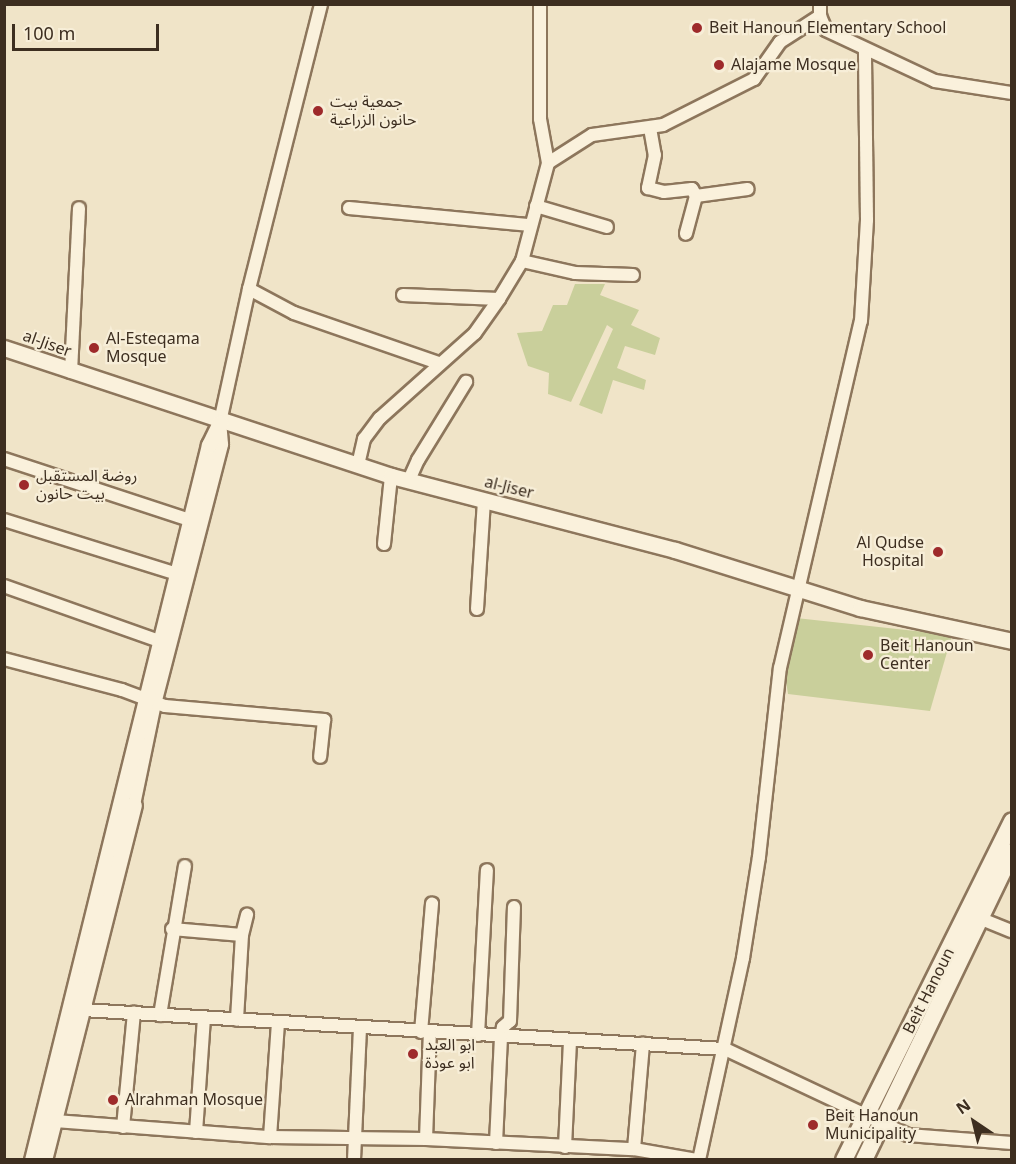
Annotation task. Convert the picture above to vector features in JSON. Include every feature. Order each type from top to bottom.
[{"type":"main road","name":"Beit Hanoun","points":[[864,1160],[875,1120],[1011,821]]},
{"type":"main road","name":"Beit Hanoun","points":[[844,1160],[875,1120],[1011,852]]},
{"type":"street","points":[[32,1160],[184,576],[209,445],[220,422],[249,289],[321,4]]},
{"type":"street","points":[[358,465],[364,439],[380,418],[438,363],[475,333],[522,261],[548,163],[540,119],[540,4]]},
{"type":"street","points":[[548,163],[592,135],[650,128],[679,118],[754,79],[780,42],[820,10],[826,30],[935,81],[1011,93]]},
{"type":"street","points":[[55,1121],[270,1137],[355,1140],[426,1139],[634,1149],[698,1160],[724,1049],[759,857],[780,668],[861,321],[867,220],[865,49]]},
{"type":"street","points":[[650,128],[654,155],[648,188],[664,192],[692,189],[696,196],[686,234]]},
{"type":"street","points":[[696,196],[748,189]]},
{"type":"street","points":[[536,206],[607,227]]},
{"type":"street","points":[[71,372],[79,208]]},
{"type":"street","points":[[349,208],[530,225]]},
{"type":"street","points":[[522,261],[575,273],[633,275]]},
{"type":"street","points":[[249,289],[294,313],[438,363]]},
{"type":"street","points":[[403,295],[499,299]]},
{"type":"street","name":"al-Jiser","points":[[5,348],[220,422],[392,476],[675,550],[900,618],[1011,641]]},
{"type":"street","points":[[409,480],[466,382]]},
{"type":"street","points":[[4,459],[187,519],[195,526]]},
{"type":"street","points":[[384,544],[392,476]]},
{"type":"street","points":[[477,609],[484,500]]},
{"type":"street","points":[[4,520],[184,576]]},
{"type":"street","points":[[4,586],[166,644]]},
{"type":"street","points":[[4,659],[151,701],[324,720],[320,757]]},
{"type":"street","points":[[44,1160],[134,805],[151,701]]},
{"type":"street","points":[[160,1015],[172,929],[185,866]]},
{"type":"street","points":[[478,1035],[487,870]]},
{"type":"street","points":[[426,1139],[426,1032],[432,903]]},
{"type":"street","points":[[496,1143],[502,1027],[510,1021],[514,907]]},
{"type":"street","points":[[237,1020],[242,935],[247,915]]},
{"type":"street","points":[[979,918],[1011,931]]},
{"type":"street","points":[[172,929],[242,935]]},
{"type":"street","points":[[83,1010],[278,1024],[501,1037],[644,1042],[724,1049],[908,1134],[1011,1143]]},
{"type":"street","points":[[123,1127],[134,1013]]},
{"type":"street","points":[[196,1131],[204,1018]]},
{"type":"street","points":[[270,1137],[278,1024]]},
{"type":"street","points":[[354,1160],[360,1028]]},
{"type":"street","points":[[565,1147],[570,1040]]},
{"type":"street","points":[[634,1149],[644,1042]]},
{"type":"green space","points":[[575,284],[605,284],[600,295],[639,310],[631,325],[660,338],[655,355],[625,346],[617,368],[646,380],[644,390],[613,380],[602,414],[579,405],[613,329],[607,325],[571,402],[548,394],[549,373],[528,366],[517,333],[542,331],[553,305],[567,305]]},
{"type":"green space","name":"Beit Hanoun Center","points":[[796,618],[952,635],[930,711],[788,694],[785,675]]},
{"type":"place","name":"Beit Hanoun Elementary School","points":[[697,28]]},
{"type":"place","name":"Alajame Mosque","points":[[719,65]]},
{"type":"place","name":"جمعية بيت حانون الزراعية","points":[[318,111]]},
{"type":"place","name":"Al-Esteqama Mosque","points":[[94,348]]},
{"type":"place","name":"روضة المستقبل بيت حانون","points":[[24,485]]},
{"type":"place","name":"Al Qudse Hospital","points":[[938,552]]},
{"type":"place","name":"Beit Hanoun Center","points":[[868,655]]},
{"type":"place","name":"ابو العبد ابو عودة","points":[[413,1054]]},
{"type":"place","name":"Alrahman Mosque","points":[[113,1100]]},
{"type":"place","name":"Beit Hanoun Municipality","points":[[813,1125]]}]
